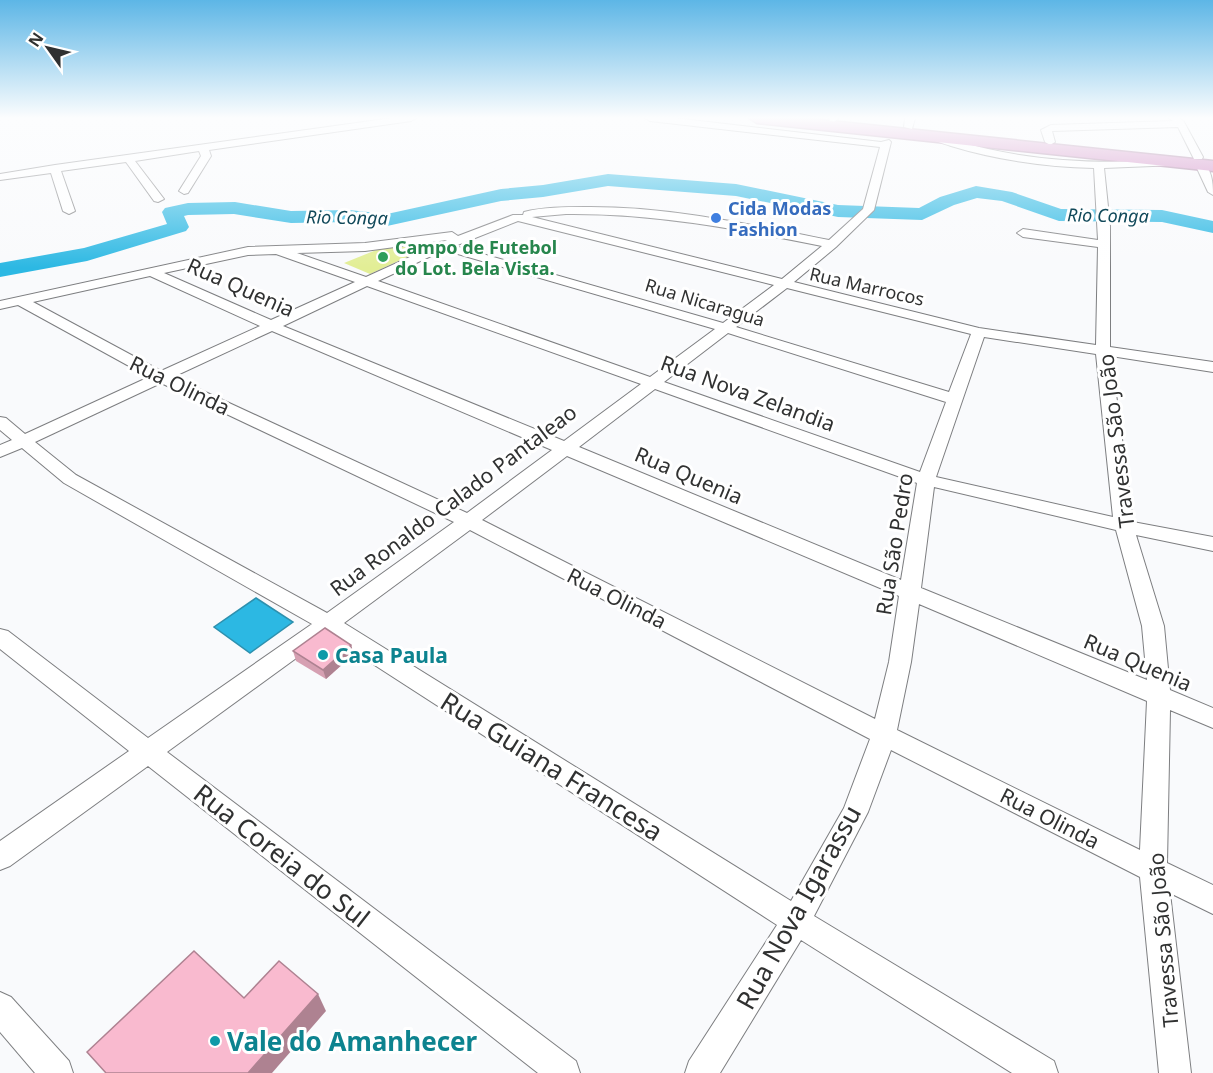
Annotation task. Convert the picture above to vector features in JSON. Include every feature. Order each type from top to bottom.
[{"type":"street","points":[[0,177],[54,168]]},
{"type":"street","points":[[54,168],[69,211]]},
{"type":"street","points":[[135,168],[158,199]]},
{"type":"street","points":[[184,191],[199,168]]},
{"type":"street","name":"Rua Ronaldo Calado Pantaleao","points":[[0,857],[150,752],[468,521],[783,285],[866,213],[879,168]]},
{"type":"street","name":"Travessa São João","points":[[1099,168],[1104,226],[1103,350],[1124,526],[1153,626],[1159,694],[1154,870],[1175,1073]]},
{"type":"street","points":[[1208,168],[1213,192]]},
{"type":"street","name":"Rua Marrocos","points":[[0,452],[443,246],[517,217],[540,212],[624,212],[724,223],[832,244]]},
{"type":"street","name":"Rua Marrocos","points":[[517,217],[979,332],[1213,367]]},
{"type":"street","points":[[9,303],[248,251],[365,247],[476,233]]},
{"type":"street","points":[[1023,233],[1104,244]]},
{"type":"street","name":"Rua Nicaragua","points":[[443,246],[725,328],[954,399]]},
{"type":"street","name":"Rua Nova Zelandia","points":[[277,250],[370,281],[926,480],[1124,526],[1213,544]]},
{"type":"street","name":"Rua Quenia","points":[[149,271],[272,326],[1213,718]]},
{"type":"street","name":"Rua Olinda","points":[[9,303],[162,378],[468,521],[884,735],[1213,900]]},
{"type":"street","name":"Rua São Pedro","points":[[884,735],[900,662],[926,480],[979,332]]},
{"type":"street","name":"Rua Guiana Francesa","points":[[0,422],[70,479],[327,623],[796,921],[1042,1073]]},
{"type":"street","name":"Rua Coreia do Sul","points":[[0,637],[564,1073]]},
{"type":"street","name":"Rua Nova Igarassu","points":[[701,1073],[796,921],[855,812],[884,735]]},
{"type":"street","points":[[0,1008],[57,1073]]},
{"type":"green space","name":"Campo de Futebol do Lot. Bela Vista.","points":[[403,243],[420,251],[370,274],[344,263],[391,244]]},
{"type":"water","points":[[256,598],[293,622],[250,653],[214,627]]},
{"type":"building","name":"Casa Paula","points":[[325,628],[351,645],[323,670],[293,651]]},
{"type":"building","name":"Vale do Amanhecer","points":[[194,951],[244,998],[279,961],[318,994],[248,1073],[106,1073],[87,1052]]},
{"type":"waterway","name":"Rio Conga","points":[[0,270],[87,254],[179,227],[172,212],[188,209],[235,208],[291,217],[349,216],[387,220],[501,195],[543,191],[608,180],[736,190],[838,211],[922,214],[947,201],[976,192],[1005,196],[1059,215],[1162,216],[1213,227]]},
{"type":"place","name":"Cida Modas Fashion","points":[[716,218]]},
{"type":"place","name":"Campo de Futebol do Lot. Bela Vista.","points":[[383,257]]},
{"type":"place","name":"Casa Paula","points":[[323,655]]},
{"type":"place","name":"Vale do Amanhecer","points":[[215,1041]]}]
